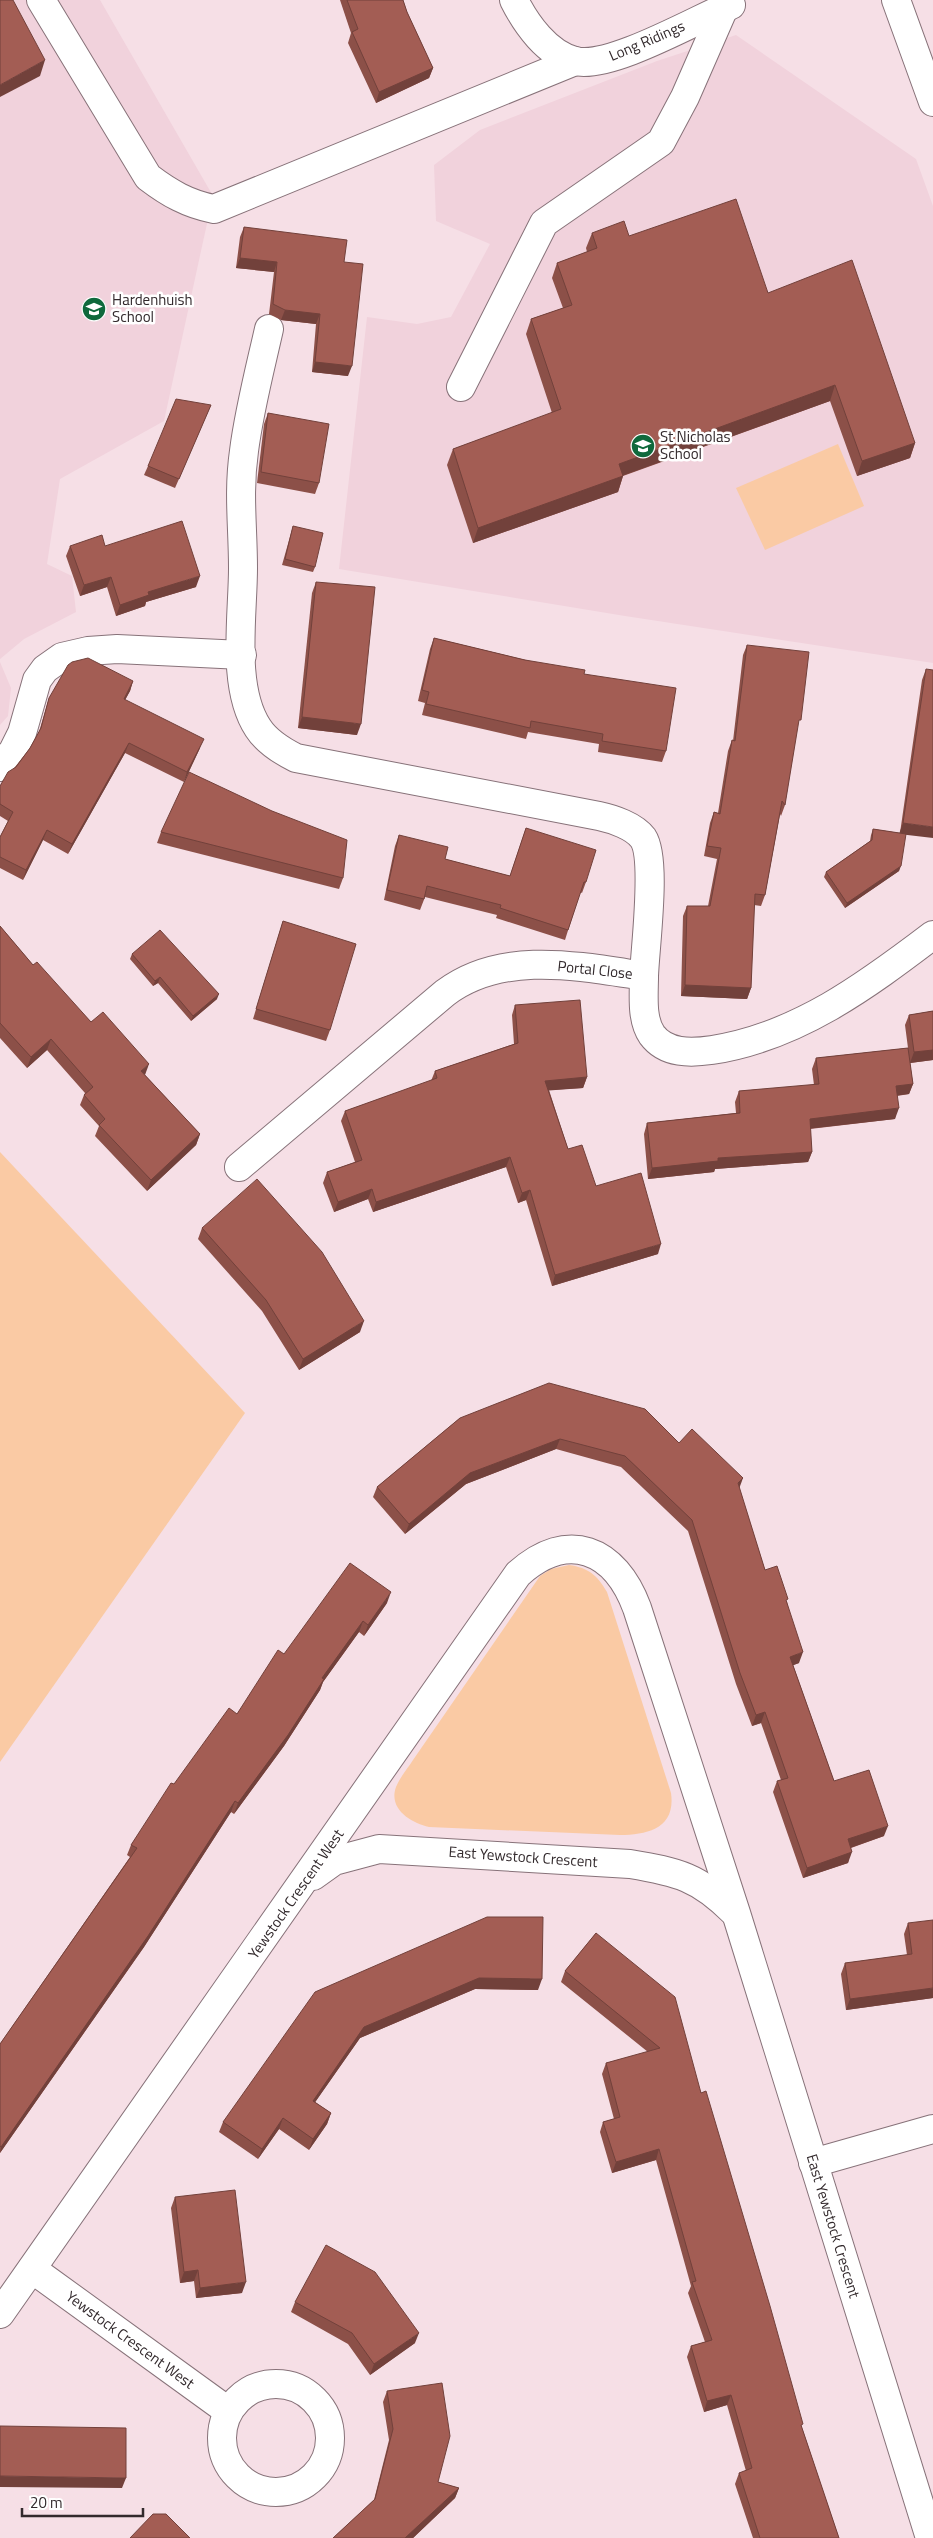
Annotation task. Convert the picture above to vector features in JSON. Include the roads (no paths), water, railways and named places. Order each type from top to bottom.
[{"type":"street","points":[[41,0],[148,177],[182,200],[193,205],[214,209],[575,61]]},
{"type":"street","points":[[514,0],[540,37],[557,52],[575,61]]},
{"type":"street","points":[[896,0],[933,102]]},
{"type":"street","points":[[461,387],[544,223],[662,142],[733,4]]},
{"type":"street","name":"Long Ridings","points":[[575,61],[590,62],[610,58],[733,4]]},
{"type":"street","points":[[269,329],[244,450],[239,498],[243,566],[242,655],[244,688],[258,728],[274,745],[296,758],[599,816],[618,822],[639,833],[648,849],[650,864],[644,976]]},
{"type":"street","points":[[0,768],[13,751],[22,733],[37,680],[45,669],[62,657],[88,651],[117,649],[242,655]]},
{"type":"street","name":"Portal Close","points":[[239,1167],[427,1007],[454,986],[473,975],[504,966],[535,965],[570,966],[644,976],[644,1011],[652,1035],[658,1042],[670,1048],[702,1051],[754,1041],[800,1024],[856,990],[933,935]]},
{"type":"street","name":"Yewstock Crescent West","points":[[0,2314],[304,1883],[518,1574],[532,1562],[546,1555],[561,1551],[581,1551]]},
{"type":"street","name":"East Yewstock Crescent","points":[[581,1551],[609,1561],[630,1589],[736,1913],[930,2538]]},
{"type":"street","name":"East Yewstock Crescent","points":[[304,1883],[334,1861],[379,1849],[630,1864],[664,1870],[686,1877],[707,1887],[736,1913]]},
{"type":"street","points":[[813,2163],[933,2129]]},
{"type":"street","name":"Yewstock Crescent West","points":[[32,2269],[228,2411]]},
{"type":"place","name":"Hardenhuish School","points":[[94,309]]},
{"type":"place","name":"St Nicholas School","points":[[643,446]]}]
